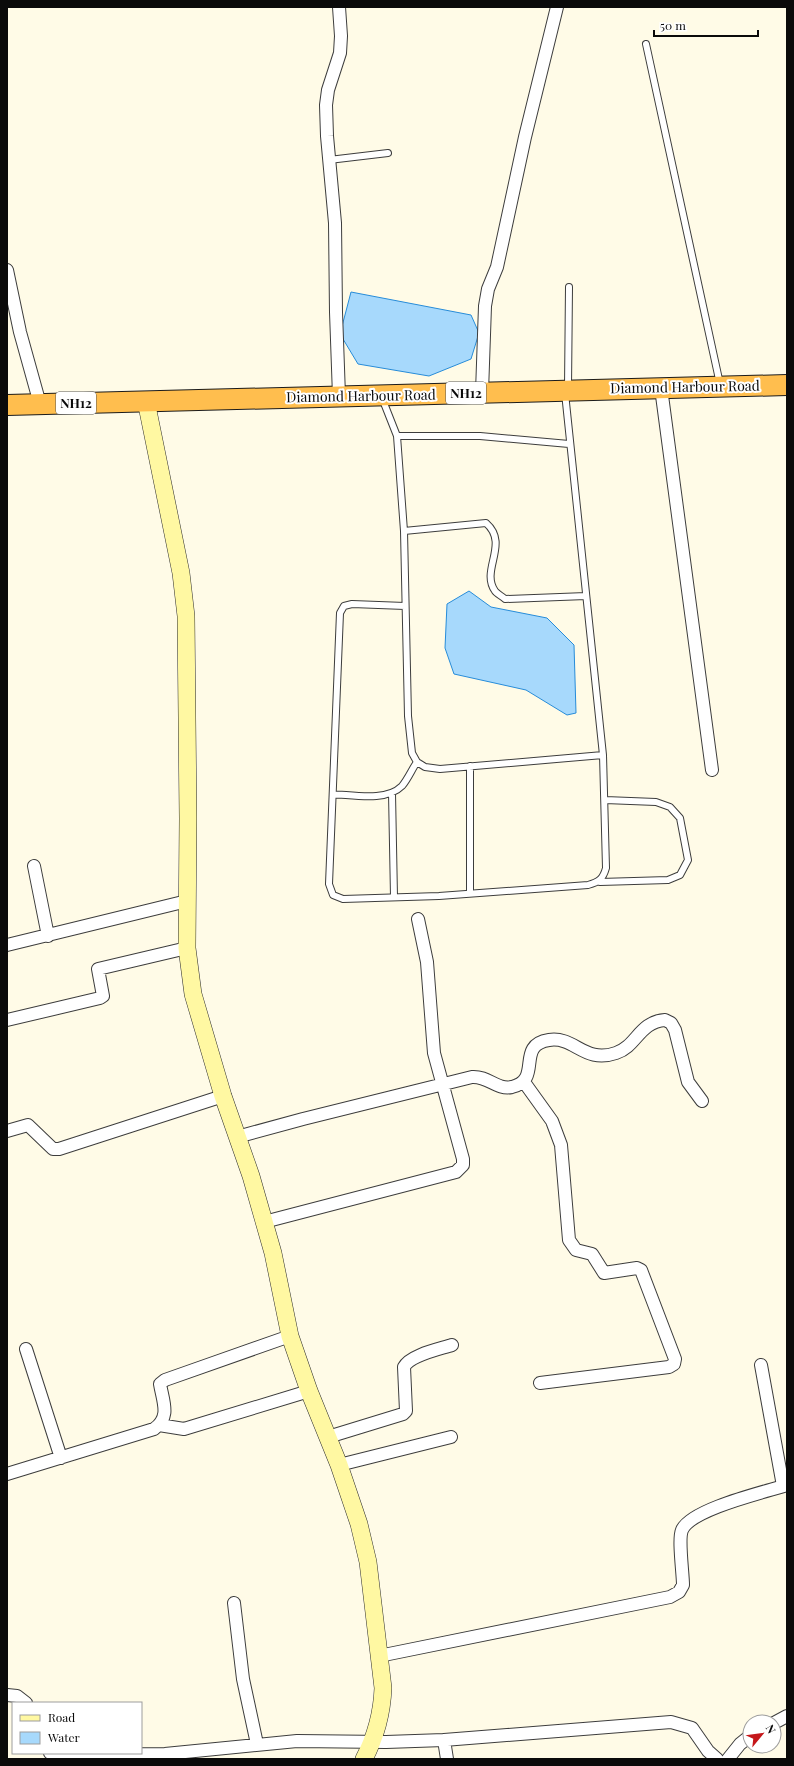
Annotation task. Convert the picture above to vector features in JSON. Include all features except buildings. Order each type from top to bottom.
[{"type":"highway","name":"Diamond Harbour Road","points":[[7,405],[787,385]]},
{"type":"main road","points":[[146,401],[181,573],[186,616],[188,811],[186,901],[187,948],[193,994],[223,1096],[251,1176],[273,1253],[290,1336],[309,1391],[339,1465],[359,1524],[368,1562],[383,1688],[382,1709],[373,1742],[364,1759]]},
{"type":"street","points":[[339,7],[341,36],[340,53],[328,90],[326,105],[329,160],[336,223],[336,312],[339,396]]},
{"type":"street","points":[[482,392],[485,306],[488,289],[497,267],[525,137],[557,7]]},
{"type":"street","points":[[7,270],[20,332],[40,404]]},
{"type":"street","points":[[661,388],[712,770]]},
{"type":"street","points":[[34,866],[48,936]]},
{"type":"street","points":[[7,945],[186,901]]},
{"type":"street","points":[[264,1222],[456,1172],[463,1165],[463,1159],[444,1084],[434,1053],[427,962],[418,919]]},
{"type":"street","points":[[7,1020],[100,998],[103,996],[97,970],[99,968],[187,948]]},
{"type":"street","points":[[540,1383],[669,1367],[674,1364],[675,1359],[641,1270],[637,1268],[604,1273],[592,1254],[576,1250],[569,1240],[559,1140],[552,1121],[524,1082],[534,1048],[539,1043],[560,1040],[592,1056],[615,1054],[629,1045],[639,1032],[649,1024],[665,1020],[671,1023],[675,1030],[688,1082],[702,1101]]},
{"type":"street","points":[[237,1137],[303,1119],[478,1077],[484,1078],[502,1088],[513,1087],[524,1082]]},
{"type":"street","points":[[7,1130],[28,1125],[52,1149],[59,1149],[223,1096]]},
{"type":"street","points":[[7,1474],[154,1429],[159,1425],[165,1416],[160,1384],[165,1380],[290,1336]]},
{"type":"street","points":[[328,1437],[404,1414],[406,1411],[404,1367],[406,1363],[413,1358],[452,1345]]},
{"type":"street","points":[[26,1349],[61,1458]]},
{"type":"street","points":[[379,1656],[670,1596],[679,1592],[683,1585],[681,1532],[690,1520],[721,1505],[785,1486],[760,1365]]},
{"type":"street","points":[[159,1425],[184,1429],[309,1391]]},
{"type":"street","points":[[339,1465],[451,1437]]},
{"type":"street","points":[[234,1603],[243,1679],[257,1744]]},
{"type":"street","points":[[7,1694],[17,1696],[25,1702]]},
{"type":"street","points":[[52,1754],[165,1754],[298,1740],[373,1742],[444,1740],[671,1722],[686,1724],[692,1728],[706,1754],[717,1759]]},
{"type":"street","points":[[444,1740],[447,1759]]},
{"type":"street","points":[[728,1759],[742,1742]]},
{"type":"lane","points":[[646,44],[721,387]]},
{"type":"lane","points":[[329,160],[388,154]]},
{"type":"lane","points":[[569,287],[566,390],[570,444],[603,755],[606,868],[600,882]]},
{"type":"lane","points":[[381,395],[397,436],[404,531],[408,716],[412,753],[417,762],[425,767],[440,768],[603,755]]},
{"type":"lane","points":[[397,436],[480,436],[570,444]]},
{"type":"lane","points":[[404,531],[486,523],[494,530],[497,540],[491,580],[495,591],[505,599],[586,596]]},
{"type":"lane","points":[[405,606],[352,604],[344,606],[340,613],[329,884],[333,895],[343,899],[394,897],[588,885],[600,882],[668,880],[680,875],[688,860],[680,818],[670,807],[656,802],[605,800]]},
{"type":"lane","points":[[333,794],[378,796],[392,793],[403,785],[417,762]]},
{"type":"lane","points":[[470,766],[470,892]]},
{"type":"lane","points":[[392,793],[394,897]]},
{"type":"water","points":[[351,292],[471,315],[479,333],[471,359],[429,376],[358,364],[340,334]]},
{"type":"water","points":[[469,591],[491,607],[547,618],[574,645],[576,713],[567,715],[526,690],[454,674],[445,648],[447,604]]}]
